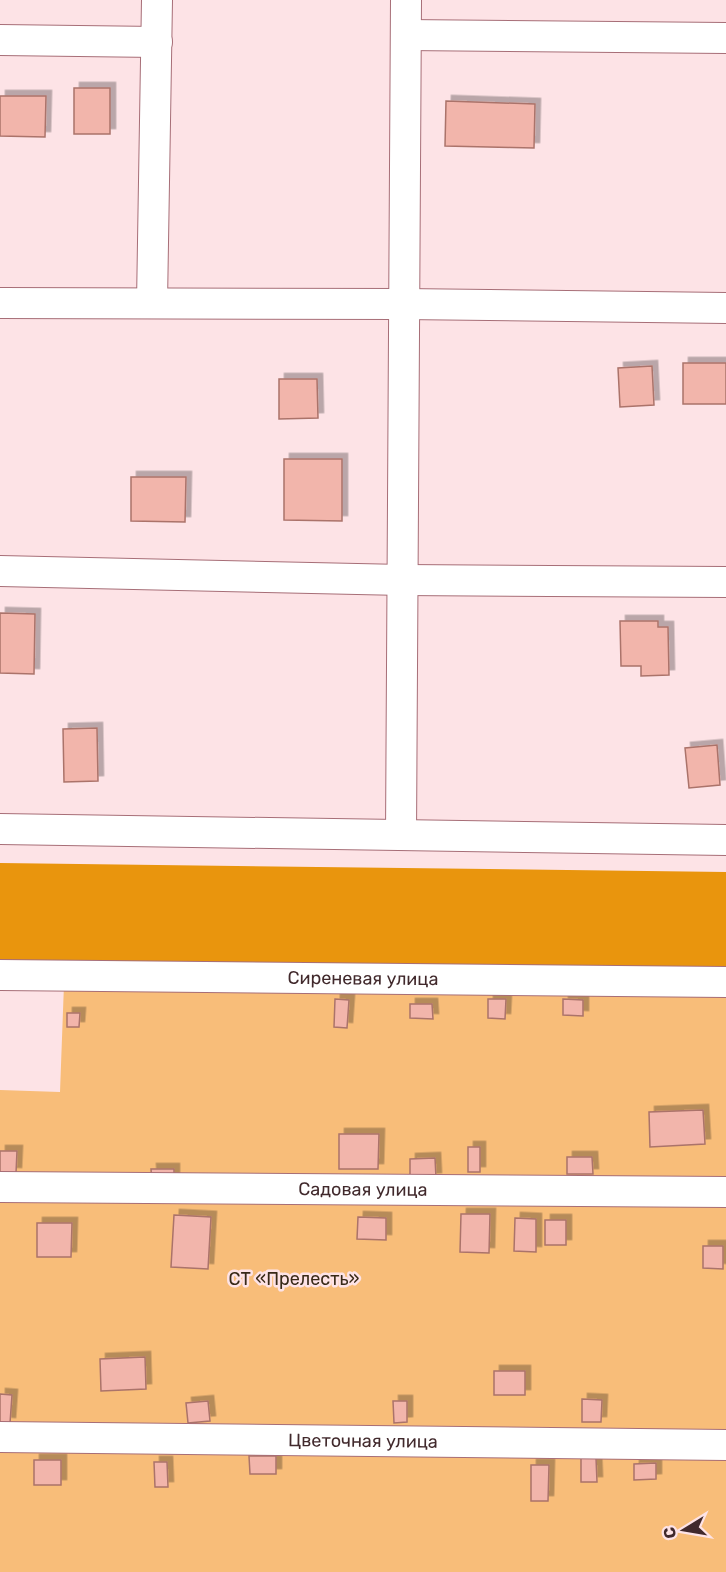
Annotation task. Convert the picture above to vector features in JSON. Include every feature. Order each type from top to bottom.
[{"type":"street","points":[[152,303],[157,0]]},
{"type":"street","points":[[401,835],[406,0]]},
{"type":"street","points":[[406,35],[726,38]]},
{"type":"street","points":[[0,40],[157,42]]},
{"type":"street","points":[[0,303],[726,308]]},
{"type":"street","points":[[0,571],[403,580],[726,582]]},
{"type":"street","points":[[0,829],[726,840]]},
{"type":"street","name":"Сиреневая улица","points":[[0,975],[726,982]]},
{"type":"street","name":"Садовая улица","points":[[0,1187],[726,1192]]},
{"type":"street","name":"Цветочная улица","points":[[0,1437],[726,1445]]},
{"type":"green space","name":"СТ «Прелесть»","points":[[64,984],[726,992],[726,1572],[0,1572],[0,1090],[60,1092]]},
{"type":"shaded area","points":[[0,863],[726,872],[726,974],[0,963]]},
{"type":"building","points":[[74,88],[110,88],[110,134],[74,134]]},
{"type":"building","points":[[0,96],[46,96],[45,137],[0,136]]},
{"type":"building","points":[[446,101],[535,104],[534,148],[445,146]]},
{"type":"building","points":[[683,363],[726,363],[726,404],[683,404]]},
{"type":"building","points":[[652,366],[654,405],[620,407],[618,368]]},
{"type":"building","points":[[279,379],[317,379],[318,418],[279,419]]},
{"type":"building","points":[[284,459],[342,459],[342,521],[284,520]]},
{"type":"building","points":[[131,477],[186,477],[185,522],[131,521]]},
{"type":"building","points":[[0,613],[35,614],[34,674],[0,673]]},
{"type":"building","points":[[620,621],[658,621],[658,627],[668,627],[669,675],[641,676],[641,666],[621,666]]},
{"type":"building","points":[[97,728],[98,781],[64,782],[63,729]]},
{"type":"building","points":[[717,745],[720,785],[689,788],[685,748]]},
{"type":"building","points":[[335,999],[349,1000],[347,1028],[334,1027]]},
{"type":"building","points":[[488,999],[506,999],[505,1019],[488,1018]]},
{"type":"building","points":[[563,999],[583,1000],[583,1016],[563,1015]]},
{"type":"building","points":[[410,1004],[432,1004],[433,1019],[410,1018]]},
{"type":"building","points":[[67,1013],[80,1013],[79,1027],[67,1027]]},
{"type":"building","points":[[703,1110],[705,1144],[650,1147],[649,1112]]},
{"type":"building","points":[[339,1134],[379,1134],[378,1169],[339,1169]]},
{"type":"building","points":[[468,1147],[480,1147],[480,1172],[468,1172]]},
{"type":"building","points":[[0,1151],[17,1151],[16,1173],[0,1172]]},
{"type":"building","points":[[567,1157],[592,1157],[593,1174],[567,1174]]},
{"type":"building","points":[[435,1158],[436,1178],[410,1179],[410,1159]]},
{"type":"building","points":[[151,1169],[174,1169],[174,1182],[152,1182]]},
{"type":"building","points":[[461,1214],[490,1214],[489,1253],[460,1252]]},
{"type":"building","points":[[174,1215],[211,1217],[208,1269],[171,1267]]},
{"type":"building","points":[[358,1217],[386,1218],[386,1240],[357,1239]]},
{"type":"building","points":[[515,1218],[536,1219],[536,1252],[514,1251]]},
{"type":"building","points":[[545,1220],[566,1220],[566,1245],[545,1245]]},
{"type":"building","points":[[37,1223],[72,1223],[71,1257],[37,1257]]},
{"type":"building","points":[[703,1246],[723,1246],[723,1269],[703,1268]]},
{"type":"building","points":[[145,1357],[146,1389],[101,1391],[100,1359]]},
{"type":"building","points":[[494,1371],[525,1371],[525,1395],[494,1395]]},
{"type":"building","points":[[0,1394],[12,1395],[10,1423],[0,1422]]},
{"type":"building","points":[[582,1399],[602,1400],[601,1422],[582,1422]]},
{"type":"building","points":[[208,1401],[210,1421],[188,1423],[186,1403]]},
{"type":"building","points":[[393,1401],[407,1401],[407,1422],[394,1423]]},
{"type":"building","points":[[249,1456],[276,1456],[276,1474],[250,1474]]},
{"type":"building","points":[[581,1458],[596,1458],[597,1482],[581,1482]]},
{"type":"building","points":[[34,1460],[61,1460],[61,1485],[34,1485]]},
{"type":"building","points":[[154,1462],[167,1462],[168,1487],[155,1487]]},
{"type":"building","points":[[656,1463],[656,1479],[634,1480],[634,1464]]},
{"type":"building","points":[[531,1465],[549,1465],[548,1501],[531,1501]]}]
